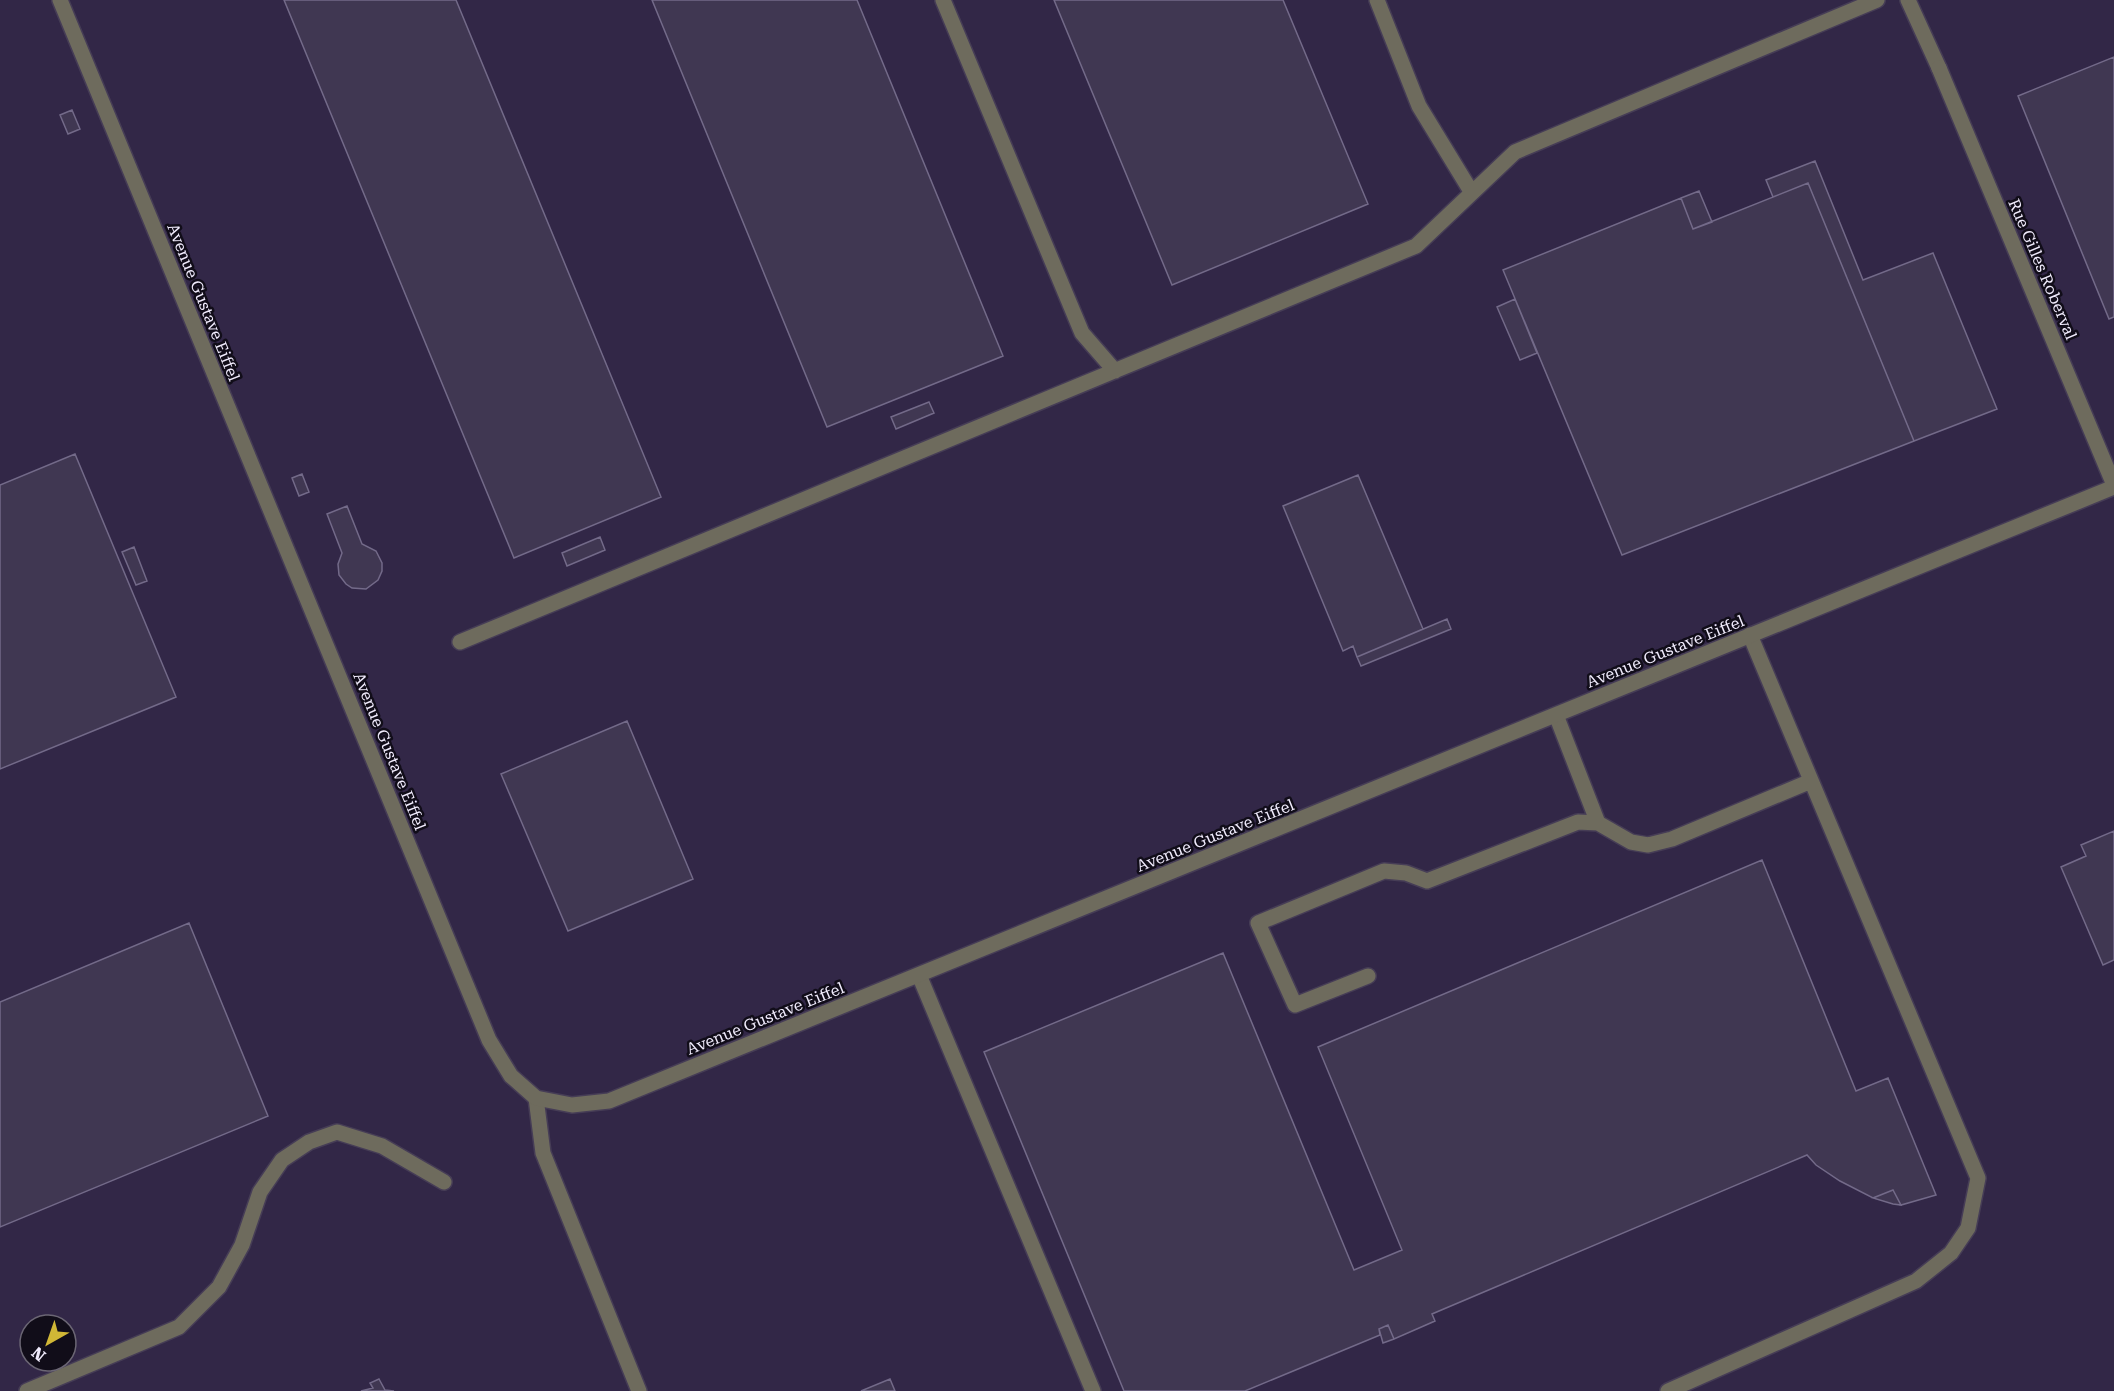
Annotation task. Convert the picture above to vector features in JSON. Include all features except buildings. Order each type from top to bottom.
[{"type":"street","name":"Avenue Gustave Eiffel","points":[[60,0],[489,1040],[511,1076],[536,1098],[572,1105],[609,1101],[2114,486]]},
{"type":"street","points":[[943,0],[1082,333],[1114,371]]},
{"type":"street","points":[[1377,0],[1419,106],[1472,193]]},
{"type":"street","points":[[460,642],[1416,246],[1515,152],[1877,0]]},
{"type":"street","name":"Rue Gilles Roberval","points":[[1908,0],[1939,68],[2114,486]]},
{"type":"street","points":[[1668,1391],[1916,1281],[1951,1253],[1968,1228],[1978,1178],[1750,635]]},
{"type":"street","points":[[1556,715],[1598,823]]},
{"type":"street","points":[[1368,976],[1295,1005],[1258,923],[1384,871],[1406,873],[1427,881],[1578,822],[1598,823],[1631,842],[1648,845],[1672,839],[1811,781]]},
{"type":"street","points":[[919,975],[1093,1391]]},
{"type":"street","points":[[536,1098],[543,1153],[639,1391]]},
{"type":"street","points":[[27,1391],[178,1328],[219,1287],[243,1245],[261,1192],[282,1160],[309,1142],[337,1132],[382,1146],[444,1182]]},
{"type":"shaded area","points":[[0,0],[2114,0],[2114,1391],[0,1391]]}]
